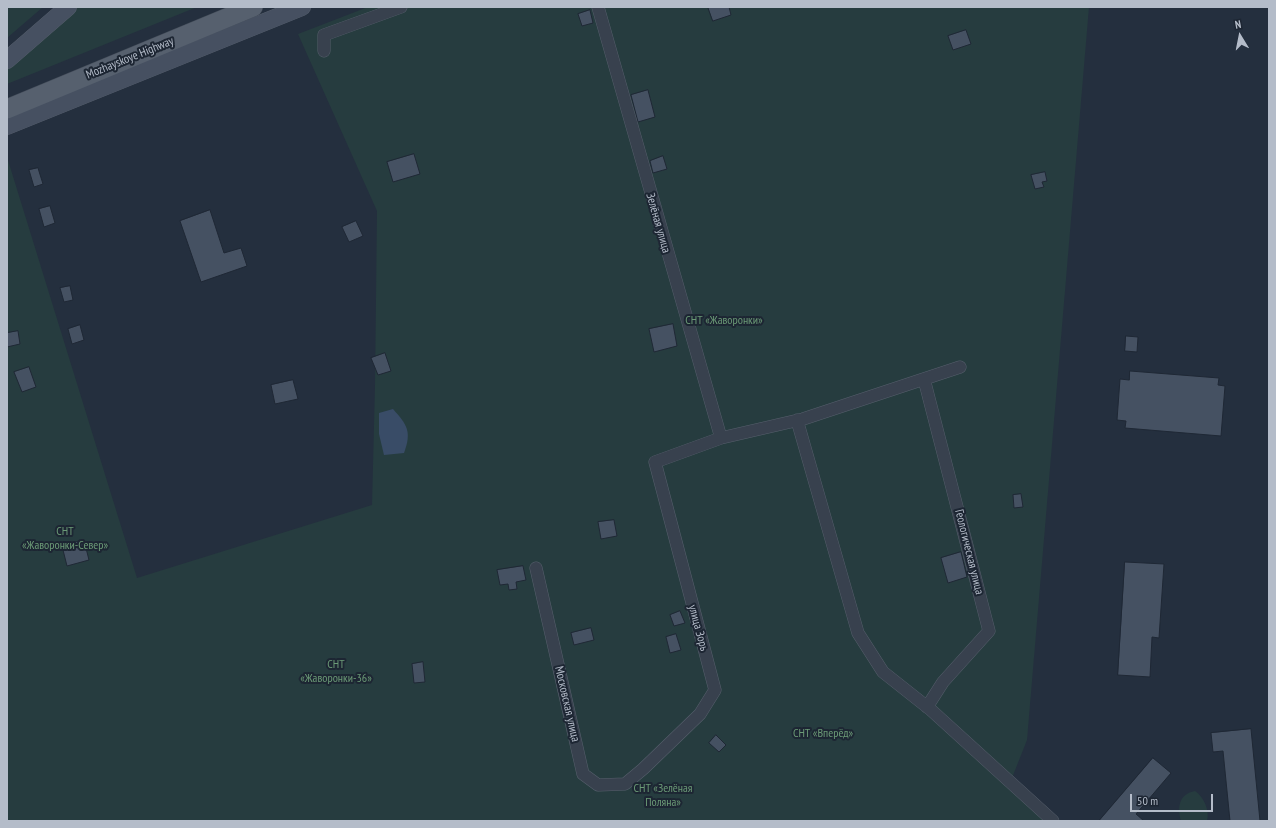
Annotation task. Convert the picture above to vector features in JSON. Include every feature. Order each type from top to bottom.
[{"type":"main road","points":[[7,60],[68,7]]},
{"type":"main road","name":"Mozhayskoye Highway","points":[[7,95],[222,7]]},
{"type":"main road","name":"Mozhayskoye Highway","points":[[7,108],[253,7]]},
{"type":"main road","points":[[7,126],[302,7]]},
{"type":"street","points":[[324,51],[324,35],[401,7]]},
{"type":"street","name":"Зелёная улица","points":[[598,7],[721,438]]},
{"type":"street","points":[[721,438],[797,420],[960,367]]},
{"type":"street","name":"Геологическая улица","points":[[924,379],[990,631],[943,682],[927,707]]},
{"type":"street","points":[[797,420],[858,633],[883,672],[927,707],[1053,821]]},
{"type":"street","name":"улица Зорь","points":[[643,769],[700,714],[715,690],[655,462],[721,438]]},
{"type":"street","name":"Московская улица","points":[[536,568],[583,774],[598,785],[625,784],[643,769]]},
{"type":"green space","points":[[7,7],[43,7],[7,38]]},
{"type":"green space","points":[[78,7],[197,7],[7,84],[7,67]]},
{"type":"green space","name":"СНТ «Жаворонки»","points":[[368,7],[1089,7],[1027,740],[1012,778],[1060,821],[7,821],[7,157],[137,578],[372,505],[377,211],[298,34]]},
{"type":"green space","points":[[1195,791],[1206,804],[1208,813],[1207,821],[1181,821],[1179,811],[1180,802],[1186,795]]},
{"type":"water","points":[[393,409],[405,424],[408,439],[404,453],[384,455],[379,434],[379,413]]},
{"type":"building","points":[[708,7],[729,7],[731,15],[713,21]]},
{"type":"building","points":[[590,10],[593,23],[582,26],[578,14]]},
{"type":"building","points":[[966,30],[971,44],[953,50],[948,36]]},
{"type":"building","points":[[648,90],[655,117],[638,122],[631,95]]},
{"type":"building","points":[[414,154],[420,174],[393,182],[387,162]]},
{"type":"building","points":[[663,156],[667,169],[653,173],[650,161]]},
{"type":"building","points":[[38,168],[43,184],[34,187],[29,170]]},
{"type":"building","points":[[1045,172],[1047,181],[1042,182],[1044,187],[1035,189],[1031,175]]},
{"type":"building","points":[[50,206],[55,223],[44,227],[39,209]]},
{"type":"building","points":[[210,210],[224,253],[241,248],[247,266],[201,282],[180,221]]},
{"type":"building","points":[[356,221],[363,236],[349,242],[342,227]]},
{"type":"building","points":[[70,286],[73,300],[64,302],[60,288]]},
{"type":"building","points":[[673,324],[677,346],[654,352],[649,329]]},
{"type":"building","points":[[80,325],[84,340],[72,344],[68,329]]},
{"type":"building","points":[[18,331],[20,344],[7,347],[7,333]]},
{"type":"building","points":[[1126,336],[1138,337],[1137,352],[1125,351]]},
{"type":"building","points":[[385,353],[391,371],[378,375],[371,358]]},
{"type":"building","points":[[29,367],[36,387],[22,392],[14,372]]},
{"type":"building","points":[[1130,371],[1219,378],[1218,385],[1225,386],[1221,436],[1125,428],[1126,421],[1117,420],[1120,379],[1129,380]]},
{"type":"building","points":[[293,380],[298,399],[275,404],[271,385]]},
{"type":"building","points":[[1021,494],[1023,507],[1014,508],[1013,495]]},
{"type":"building","points":[[614,520],[617,536],[601,539],[598,522]]},
{"type":"building","points":[[84,540],[89,560],[67,566],[62,546]]},
{"type":"building","points":[[961,552],[967,577],[948,583],[941,558]]},
{"type":"building","points":[[1125,562],[1164,564],[1159,638],[1152,637],[1150,677],[1118,675]]},
{"type":"building","points":[[523,566],[526,580],[516,582],[517,589],[509,590],[508,584],[500,585],[497,570]]},
{"type":"building","points":[[680,611],[685,623],[674,626],[670,615]]},
{"type":"building","points":[[591,628],[594,640],[574,645],[571,633]]},
{"type":"building","points":[[676,634],[681,650],[670,653],[666,637]]},
{"type":"building","points":[[423,662],[425,682],[414,683],[412,664]]},
{"type":"building","points":[[1251,729],[1260,821],[1230,821],[1223,751],[1213,752],[1211,733]]},
{"type":"building","points":[[716,735],[726,745],[719,752],[709,743]]},
{"type":"building","points":[[1153,758],[1171,773],[1136,814],[1144,821],[1099,821]]},
{"type":"park label","name":"СНТ «Жаворонки-Север»","points":[[65,539]]},
{"type":"park label","name":"СНТ «Жаворонки-36»","points":[[336,672]]},
{"type":"park label","name":"СНТ «Вперёд»","points":[[823,734]]},
{"type":"park label","name":"СНТ «Зелёная Поляна»","points":[[663,796]]}]
